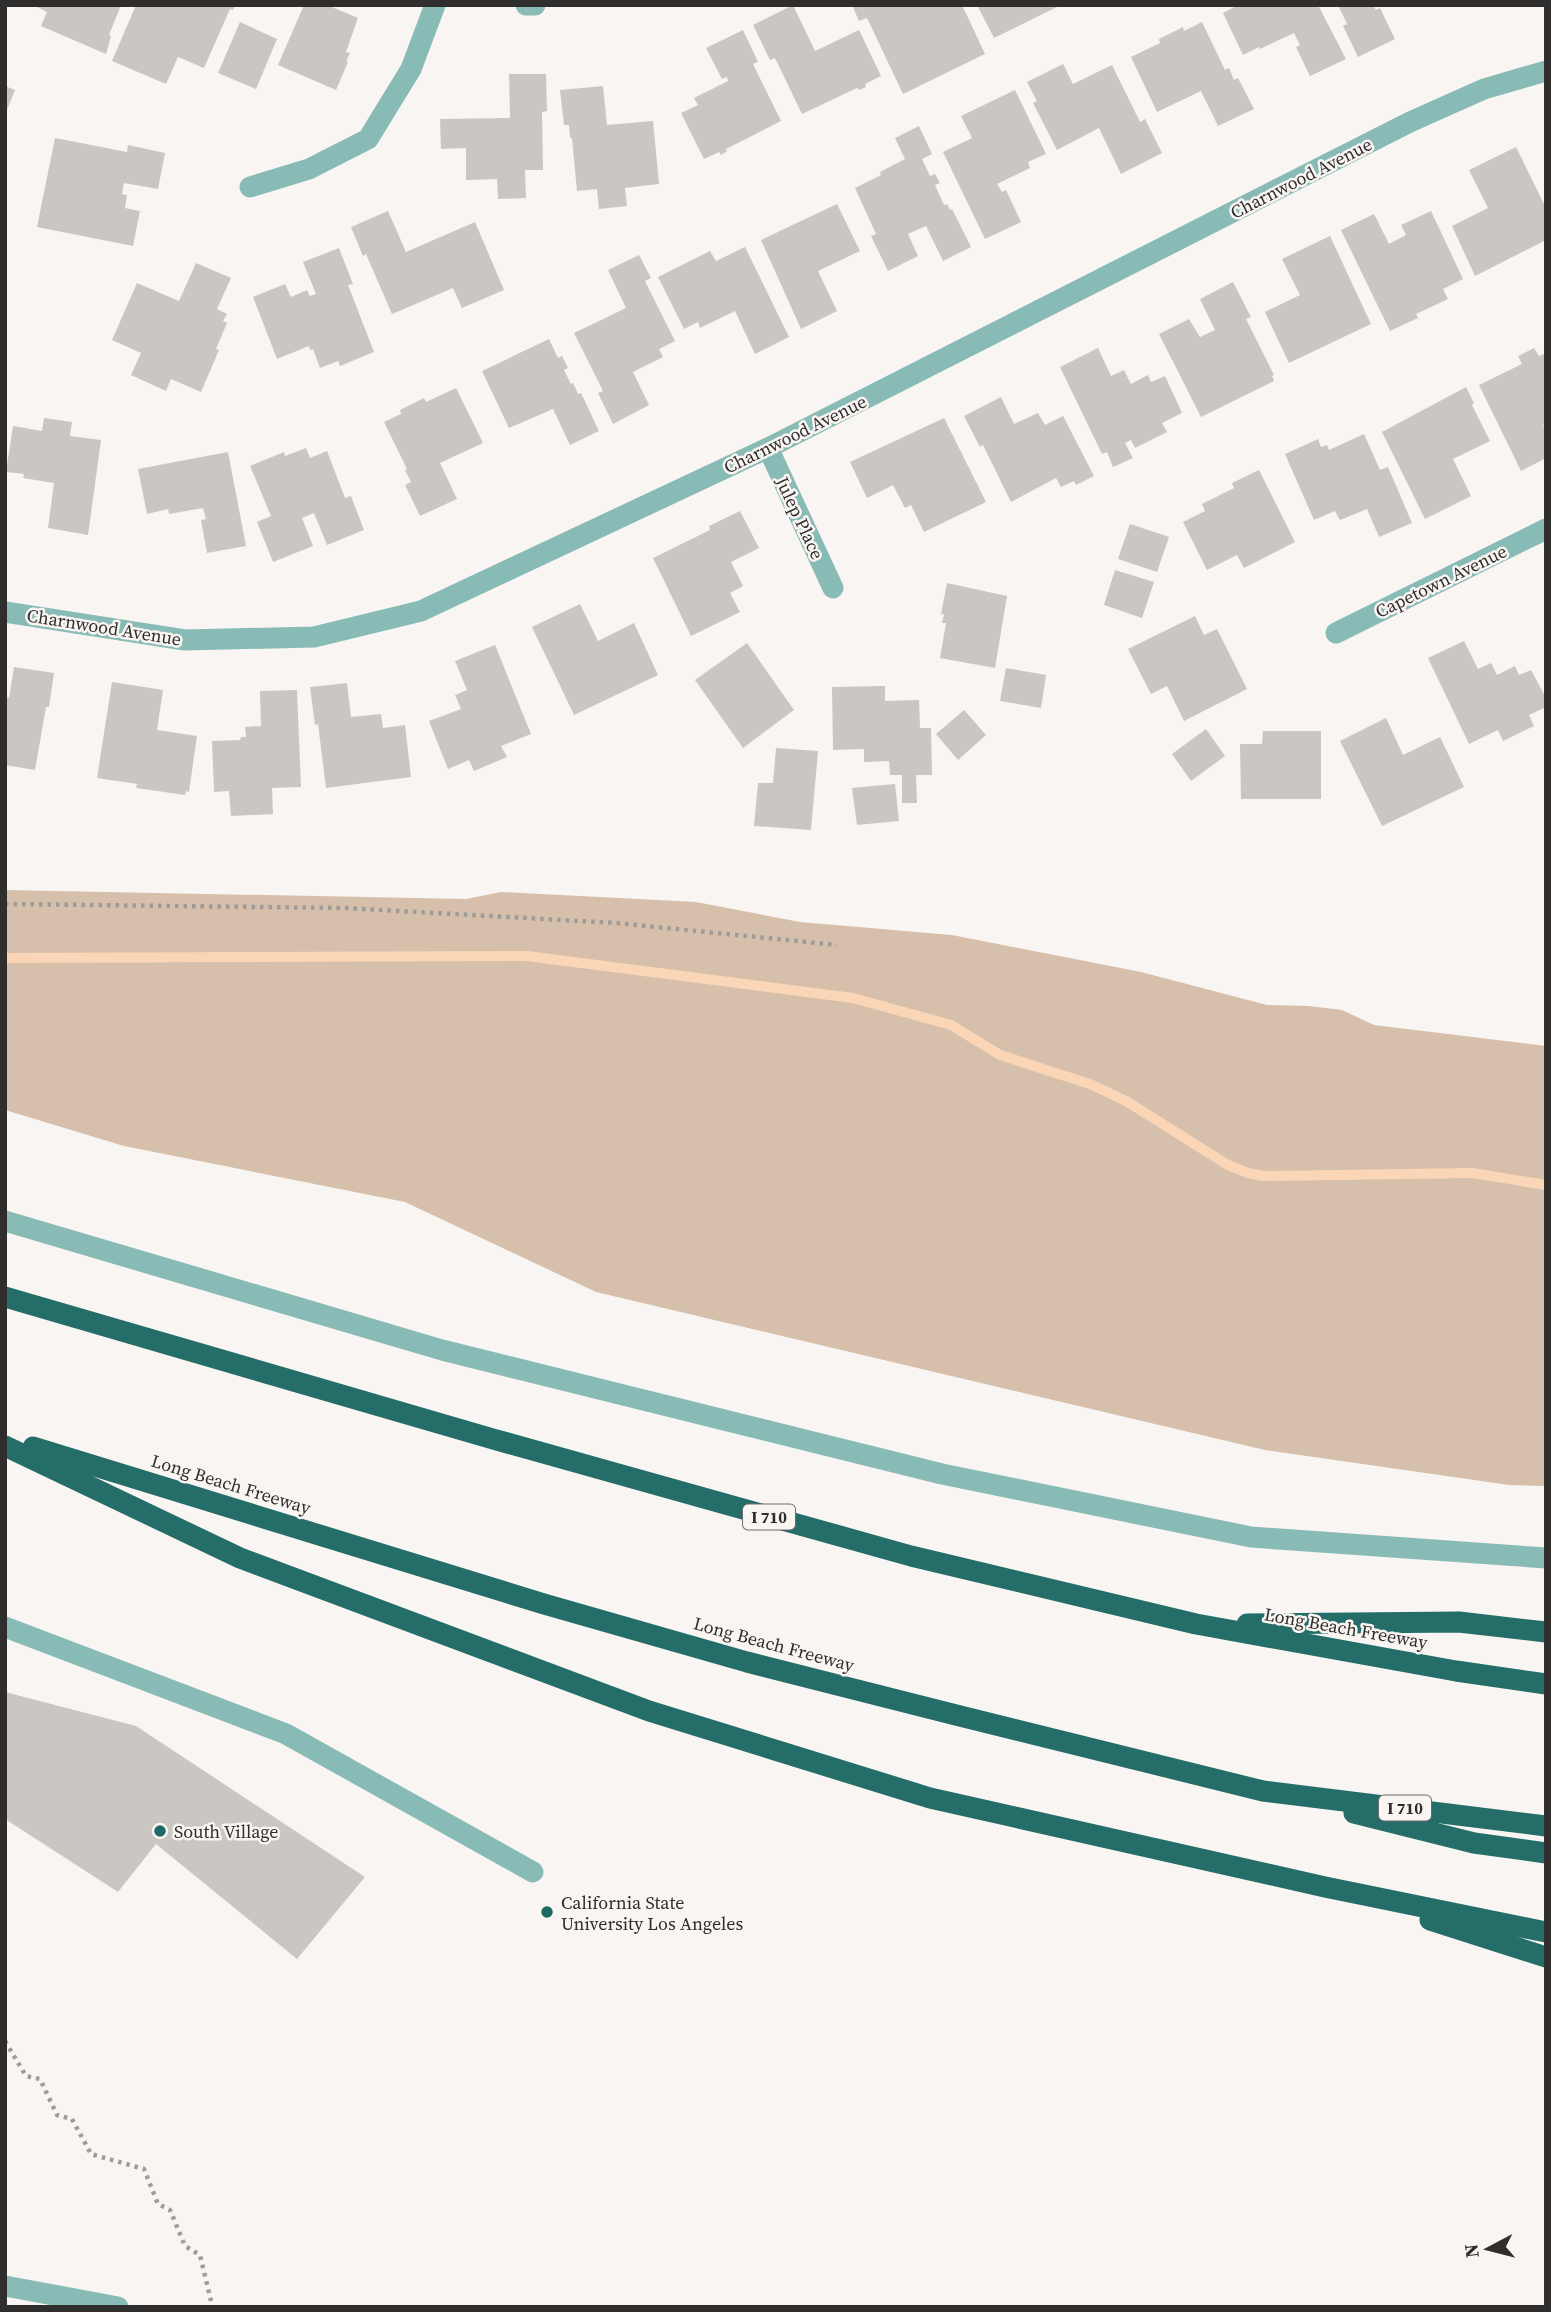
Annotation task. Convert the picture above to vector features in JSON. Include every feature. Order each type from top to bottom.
[{"type":"highway","name":"Long Beach Freeway","points":[[5,1297],[493,1439],[911,1556],[1196,1624],[1456,1671],[1546,1684]]},
{"type":"highway","name":"Long Beach Freeway","points":[[5,1439],[544,1604],[747,1662],[1263,1791],[1546,1826]]},
{"type":"highway","points":[[5,1446],[240,1559],[649,1711],[930,1798],[1325,1887],[1546,1931]]},
{"type":"highway","points":[[1196,1624],[1459,1622],[1546,1632]]},
{"type":"highway","points":[[1263,1791],[1474,1843],[1546,1853]]},
{"type":"highway","points":[[1325,1887],[1546,1957]]},
{"type":"street","points":[[250,187],[309,169],[368,139],[411,69],[435,5]]},
{"type":"street","points":[[526,5],[535,5]]},
{"type":"street","name":"Charnwood Avenue","points":[[5,612],[185,640],[314,637],[421,611],[768,448],[1410,122],[1484,89],[1546,71]]},
{"type":"street","name":"Julep Place","points":[[768,448],[832,588]]},
{"type":"street","name":"Capetown Avenue","points":[[1336,633],[1546,529]]},
{"type":"street","points":[[5,1221],[442,1350],[943,1474],[1251,1537],[1546,1558]]},
{"type":"street","points":[[5,1627],[285,1734],[533,1872]]},
{"type":"street","points":[[5,2286],[118,2307]]},
{"type":"path","points":[[5,904],[345,908],[616,923],[838,944]]},
{"type":"path","points":[[5,2041],[26,2076],[40,2079],[57,2115],[72,2119],[91,2154],[144,2169],[158,2204],[170,2210],[184,2246],[200,2255],[211,2301]]},
{"type":"shaded area","points":[[5,890],[466,899],[501,892],[696,902],[800,922],[952,935],[1141,972],[1267,1005],[1342,1010],[1374,1025],[1546,1046],[1546,1486],[1509,1485],[1265,1450],[596,1292],[405,1202],[124,1146],[5,1110]]},
{"type":"building","points":[[33,5],[121,5],[109,35],[111,36],[106,54],[41,26],[47,12]]},
{"type":"building","points":[[136,5],[235,5],[233,10],[230,9],[204,68],[178,57],[166,84],[112,61]]},
{"type":"building","points":[[304,5],[327,5],[358,18],[346,52],[350,53],[348,62],[336,90],[278,65]]},
{"type":"building","points":[[793,5],[815,51],[859,30],[881,76],[865,84],[866,87],[859,90],[857,88],[802,114],[775,58],[770,60],[753,25]]},
{"type":"building","points":[[852,5],[962,5],[985,54],[903,94],[867,18],[859,21]]},
{"type":"building","points":[[977,5],[1061,5],[994,38]]},
{"type":"building","points":[[1238,5],[1318,5],[1346,59],[1310,76],[1296,47],[1300,45],[1294,33],[1243,55],[1223,13]]},
{"type":"building","points":[[1338,5],[1373,5],[1376,10],[1380,8],[1395,39],[1358,57],[1343,26],[1347,24]]},
{"type":"building","points":[[240,22],[277,39],[256,89],[218,73]]},
{"type":"building","points":[[1202,22],[1225,70],[1229,68],[1234,80],[1238,78],[1254,109],[1218,126],[1201,91],[1157,112],[1131,57],[1160,43],[1159,39],[1183,27],[1184,31]]},
{"type":"building","points":[[743,30],[758,62],[753,64],[781,121],[726,149],[721,155],[719,152],[704,159],[681,113],[698,105],[694,98],[728,81],[727,77],[722,79],[706,48]]},
{"type":"building","points":[[1063,64],[1073,84],[1112,65],[1140,122],[1145,119],[1162,153],[1121,174],[1099,128],[1057,150],[1033,103],[1037,101],[1027,82]]},
{"type":"building","points":[[509,74],[546,74],[547,111],[542,112],[543,170],[525,170],[526,198],[498,199],[497,179],[466,180],[466,148],[441,149],[440,119],[510,118]]},
{"type":"building","points":[[5,86],[15,90],[5,115]]},
{"type":"building","points":[[603,86],[607,125],[653,121],[659,184],[625,188],[627,206],[599,209],[597,189],[577,191],[572,138],[569,125],[564,125],[560,90]]},
{"type":"building","points":[[1015,90],[1046,154],[1028,162],[1030,168],[997,184],[1002,192],[1006,190],[1021,222],[985,239],[943,152],[972,138],[961,116]]},
{"type":"building","points":[[919,126],[932,154],[922,159],[930,176],[935,174],[940,183],[935,185],[944,205],[947,204],[950,210],[952,209],[971,247],[943,261],[926,226],[908,234],[918,256],[888,271],[871,236],[876,234],[855,188],[905,159],[895,138]]},
{"type":"building","points":[[55,138],[127,152],[128,145],[165,153],[158,189],[124,183],[122,194],[127,195],[125,208],[140,211],[133,246],[37,227]]},
{"type":"building","points":[[1516,147],[1546,208],[1546,240],[1475,276],[1452,226],[1488,208],[1469,170]]},
{"type":"building","points":[[837,204],[860,251],[818,271],[837,311],[801,329],[761,240]]},
{"type":"building","points":[[388,211],[406,252],[475,222],[504,290],[462,308],[453,288],[392,314],[351,227]]},
{"type":"building","points":[[1431,211],[1463,279],[1443,289],[1448,299],[1416,314],[1418,318],[1390,331],[1341,230],[1374,214],[1389,244],[1406,235],[1401,225]]},
{"type":"building","points":[[1330,236],[1371,324],[1289,363],[1265,312],[1300,295],[1282,259]]},
{"type":"building","points":[[745,247],[789,337],[755,354],[735,311],[700,328],[698,322],[684,329],[658,277],[710,251],[716,261]]},
{"type":"building","points":[[339,248],[353,284],[348,285],[374,352],[340,366],[338,361],[320,368],[313,349],[310,350],[309,346],[277,359],[253,297],[285,284],[291,297],[307,290],[310,296],[316,294],[303,262]]},
{"type":"building","points":[[639,255],[651,278],[645,281],[675,341],[659,349],[663,357],[633,372],[649,405],[613,424],[598,393],[603,391],[574,333],[626,308],[608,270]]},
{"type":"building","points":[[196,263],[231,278],[217,309],[227,314],[223,321],[227,323],[201,392],[171,379],[166,391],[131,375],[141,353],[112,340],[137,283],[179,301]]},
{"type":"building","points":[[1233,282],[1251,317],[1246,319],[1274,375],[1274,381],[1201,417],[1159,334],[1189,319],[1200,337],[1215,330],[1200,299]]},
{"type":"building","points":[[549,339],[558,358],[562,356],[568,368],[564,370],[578,394],[581,393],[599,431],[570,445],[553,409],[509,428],[482,371]]},
{"type":"building","points":[[1098,348],[1111,376],[1124,370],[1131,384],[1148,375],[1151,382],[1165,376],[1182,413],[1162,423],[1167,432],[1135,448],[1131,440],[1125,443],[1133,458],[1113,467],[1107,452],[1102,454],[1060,367]]},
{"type":"building","points":[[1534,348],[1539,356],[1546,353],[1546,424],[1543,425],[1546,431],[1546,458],[1521,471],[1479,385],[1522,364],[1518,356]]},
{"type":"building","points":[[1466,387],[1490,441],[1453,459],[1471,496],[1425,519],[1382,432]]},
{"type":"building","points":[[456,388],[483,443],[440,463],[457,499],[420,516],[405,485],[411,482],[405,470],[407,469],[384,422],[424,398],[426,402]]},
{"type":"building","points":[[1001,397],[1014,424],[1038,413],[1045,425],[1063,416],[1094,476],[1076,485],[1074,481],[1061,487],[1056,478],[1011,502],[983,445],[980,447],[964,416]]},
{"type":"building","points":[[44,418],[72,422],[70,436],[101,440],[88,535],[48,528],[54,483],[6,472],[13,426],[42,431]]},
{"type":"building","points":[[944,418],[986,502],[924,532],[911,505],[905,508],[893,485],[867,498],[850,462]]},
{"type":"building","points":[[1364,434],[1380,470],[1388,467],[1412,523],[1379,537],[1367,509],[1340,520],[1335,511],[1314,520],[1285,454],[1318,439],[1321,447],[1327,445],[1329,450]]},
{"type":"building","points":[[306,448],[310,458],[327,451],[345,498],[351,496],[364,530],[327,545],[314,513],[302,518],[313,546],[273,562],[257,522],[271,516],[250,466],[284,452],[285,456]]},
{"type":"building","points":[[228,452],[246,546],[207,553],[201,520],[206,519],[203,508],[169,514],[168,509],[147,514],[138,469]]},
{"type":"building","points":[[1259,470],[1295,542],[1244,568],[1237,555],[1207,570],[1183,522],[1205,511],[1202,504],[1234,488],[1232,483]]},
{"type":"building","points":[[740,511],[759,548],[731,562],[743,586],[730,593],[740,612],[691,636],[653,558],[710,530],[709,526]]},
{"type":"building","points":[[1130,524],[1169,537],[1157,572],[1118,559]]},
{"type":"building","points":[[1115,570],[1154,582],[1142,618],[1104,605]]},
{"type":"building","points":[[947,583],[1007,596],[995,668],[940,658],[946,623],[942,623],[944,614],[941,614]]},
{"type":"building","points":[[580,604],[598,641],[634,623],[658,675],[574,715],[532,627]]},
{"type":"building","points":[[1195,616],[1204,635],[1217,629],[1247,689],[1184,721],[1167,686],[1151,694],[1128,649]]},
{"type":"building","points":[[1464,641],[1478,669],[1491,663],[1497,675],[1515,666],[1519,675],[1531,670],[1546,698],[1546,707],[1529,715],[1534,726],[1503,741],[1498,730],[1469,744],[1428,658]]},
{"type":"building","points":[[747,643],[794,710],[743,748],[695,680]]},
{"type":"building","points":[[495,645],[531,734],[501,746],[507,757],[474,771],[469,760],[448,769],[429,721],[461,709],[455,695],[467,690],[455,661]]},
{"type":"building","points":[[14,667],[54,673],[35,770],[5,765],[5,697],[9,698]]},
{"type":"building","points":[[1006,668],[1046,675],[1041,708],[1000,701]]},
{"type":"building","points":[[112,682],[163,690],[157,730],[197,736],[189,792],[186,791],[185,795],[136,788],[137,784],[97,778]]},
{"type":"building","points":[[347,683],[351,717],[381,714],[383,728],[405,725],[411,777],[326,788],[318,724],[315,725],[310,687]]},
{"type":"building","points":[[885,686],[885,701],[919,700],[920,728],[931,728],[932,775],[916,775],[917,803],[902,803],[902,775],[890,775],[889,761],[864,762],[864,749],[833,750],[832,687]]},
{"type":"building","points":[[297,690],[301,787],[272,788],[273,814],[231,816],[229,791],[214,792],[212,741],[240,740],[241,737],[246,737],[245,727],[261,726],[260,691]]},
{"type":"building","points":[[964,710],[986,735],[958,760],[936,734]]},
{"type":"building","points":[[1386,718],[1403,755],[1440,737],[1464,787],[1382,826],[1340,741]]},
{"type":"building","points":[[1206,729],[1225,756],[1191,781],[1172,754]]},
{"type":"building","points":[[1263,731],[1321,731],[1321,799],[1241,799],[1240,744],[1262,744]]},
{"type":"building","points":[[776,748],[818,751],[811,830],[754,826],[758,783],[773,783]]},
{"type":"building","points":[[895,784],[899,821],[857,825],[852,788]]},
{"type":"building","name":"South Village","points":[[5,1692],[136,1726],[365,1877],[297,1959],[156,1844],[118,1892],[5,1819]]},
{"type":"waterway","points":[[5,958],[527,956],[853,998],[951,1025],[1000,1055],[1090,1084],[1126,1101],[1228,1165],[1248,1173],[1263,1176],[1473,1173],[1546,1185]]},
{"type":"place","name":"South Village","points":[[160,1831]]},
{"type":"place","name":"California State University Los Angeles","points":[[547,1912]]}]
